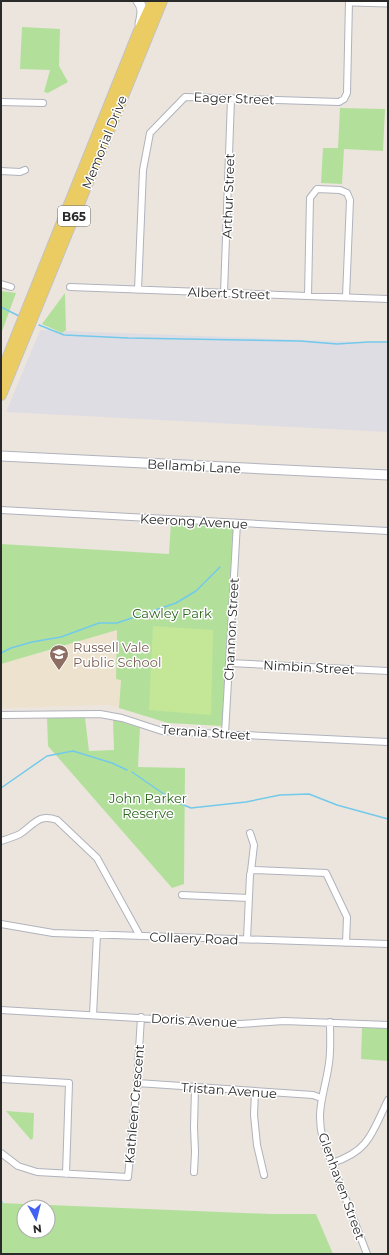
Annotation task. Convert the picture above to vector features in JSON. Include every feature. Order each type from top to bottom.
[{"type":"main road","points":[[138,1],[142,10],[138,33]]},
{"type":"main road","name":"Memorial Drive","points":[[1,374],[138,33],[153,1]]},
{"type":"main road","name":"Memorial Drive","points":[[1,395],[162,1]]},
{"type":"main road","points":[[352,1],[388,2]]},
{"type":"main road","points":[[1,451],[18,457]]},
{"type":"main road","name":"Bellambi Lane","points":[[1,456],[388,475]]},
{"type":"street","name":"Eager Street","points":[[138,290],[143,170],[150,133],[185,97],[339,102],[344,99],[346,93],[349,1]]},
{"type":"street","name":"Arthur Street","points":[[224,293],[231,99]]},
{"type":"street","points":[[1,102],[43,103]]},
{"type":"street","points":[[1,171],[20,172],[26,170]]},
{"type":"street","points":[[308,296],[310,198],[317,189],[340,190],[347,193],[350,200],[346,297]]},
{"type":"street","points":[[1,284],[11,287]]},
{"type":"street","name":"Albert Street","points":[[70,287],[388,299]]},
{"type":"street","name":"Keerong Avenue","points":[[1,510],[388,531]]},
{"type":"street","name":"Channon Street","points":[[225,734],[237,523]]},
{"type":"street","name":"Nimbin Street","points":[[229,663],[388,671]]},
{"type":"street","name":"Terania Street","points":[[1,715],[100,714],[122,718],[162,731],[388,742]]},
{"type":"street","points":[[1,841],[19,834],[41,818],[52,818],[57,820],[97,858],[140,936]]},
{"type":"street","points":[[247,939],[250,875],[254,845],[250,833]]},
{"type":"street","points":[[251,871],[326,873],[347,917],[346,943]]},
{"type":"street","points":[[182,895],[249,898]]},
{"type":"street","name":"Collaery Road","points":[[1,924],[53,933],[388,944]]},
{"type":"street","points":[[93,1015],[97,934]]},
{"type":"street","name":"Doris Avenue","points":[[1,1010],[240,1024],[284,1021],[388,1025]]},
{"type":"street","name":"Kathleen Crescent","points":[[1,1153],[18,1166],[37,1172],[128,1177],[137,1083],[141,1017]]},
{"type":"street","name":"Glenhaven Street","points":[[330,1022],[329,1062],[319,1112],[320,1127],[323,1140],[367,1254]]},
{"type":"street","points":[[1,1079],[69,1083],[66,1174]]},
{"type":"street","name":"Tristan Avenue","points":[[137,1083],[313,1095],[322,1098]]},
{"type":"street","points":[[194,1172],[196,1152],[194,1128],[196,1088]]},
{"type":"street","points":[[255,1091],[254,1115],[257,1145],[264,1175]]},
{"type":"street","points":[[332,1163],[354,1154],[363,1146],[369,1138],[388,1100]]},
{"type":"shaded area","points":[[40,330],[388,343],[388,432],[6,412]]},
{"type":"shaded area","name":"Russell Vale Public School","points":[[117,630],[116,679],[121,679],[119,708],[110,705],[98,705],[1,708],[1,664]]},
{"type":"green space","points":[[22,27],[60,29],[59,66],[68,82],[48,93],[44,92],[50,70],[20,69]]},
{"type":"green space","points":[[340,108],[385,109],[383,151],[344,149],[342,184],[321,183],[323,148],[338,148]]},
{"type":"green space","points":[[1,291],[16,293],[1,334]]},
{"type":"green space","points":[[65,293],[66,330],[62,333],[42,324]]},
{"type":"green space","name":"Cawley Park","points":[[171,522],[229,525],[234,527],[224,723],[222,726],[168,723],[119,708],[121,680],[116,679],[117,630],[1,664],[1,544],[169,554]]},
{"type":"green space","points":[[153,626],[213,630],[211,715],[149,710]]},
{"type":"green space","name":"John Parker Reserve","points":[[47,718],[85,718],[89,751],[114,750],[113,719],[140,728],[138,767],[185,768],[184,884],[172,888],[48,746]]},
{"type":"green space","points":[[362,1027],[388,1028],[388,1061],[361,1059]]},
{"type":"green space","points":[[6,1111],[34,1113],[33,1138],[31,1140]]},
{"type":"green space","points":[[1,1203],[16,1204],[16,1239],[56,1239],[56,1205],[270,1214],[316,1214],[333,1254],[1,1254]]},
{"type":"waterway","points":[[1,307],[19,316]]},
{"type":"waterway","points":[[39,325],[64,335],[128,338],[300,341],[337,344],[388,342]]},
{"type":"waterway","points":[[1,653],[11,648],[32,642],[61,637],[99,623],[117,623],[176,603],[196,591],[220,567]]},
{"type":"waterway","points":[[1,788],[47,756],[73,751],[112,763],[127,770]]},
{"type":"waterway","points":[[132,772],[174,801],[191,808],[246,802],[280,795],[309,794],[337,805],[388,819]]},
{"type":"place","name":"Russell Vale Public School","points":[[59,671]]}]
